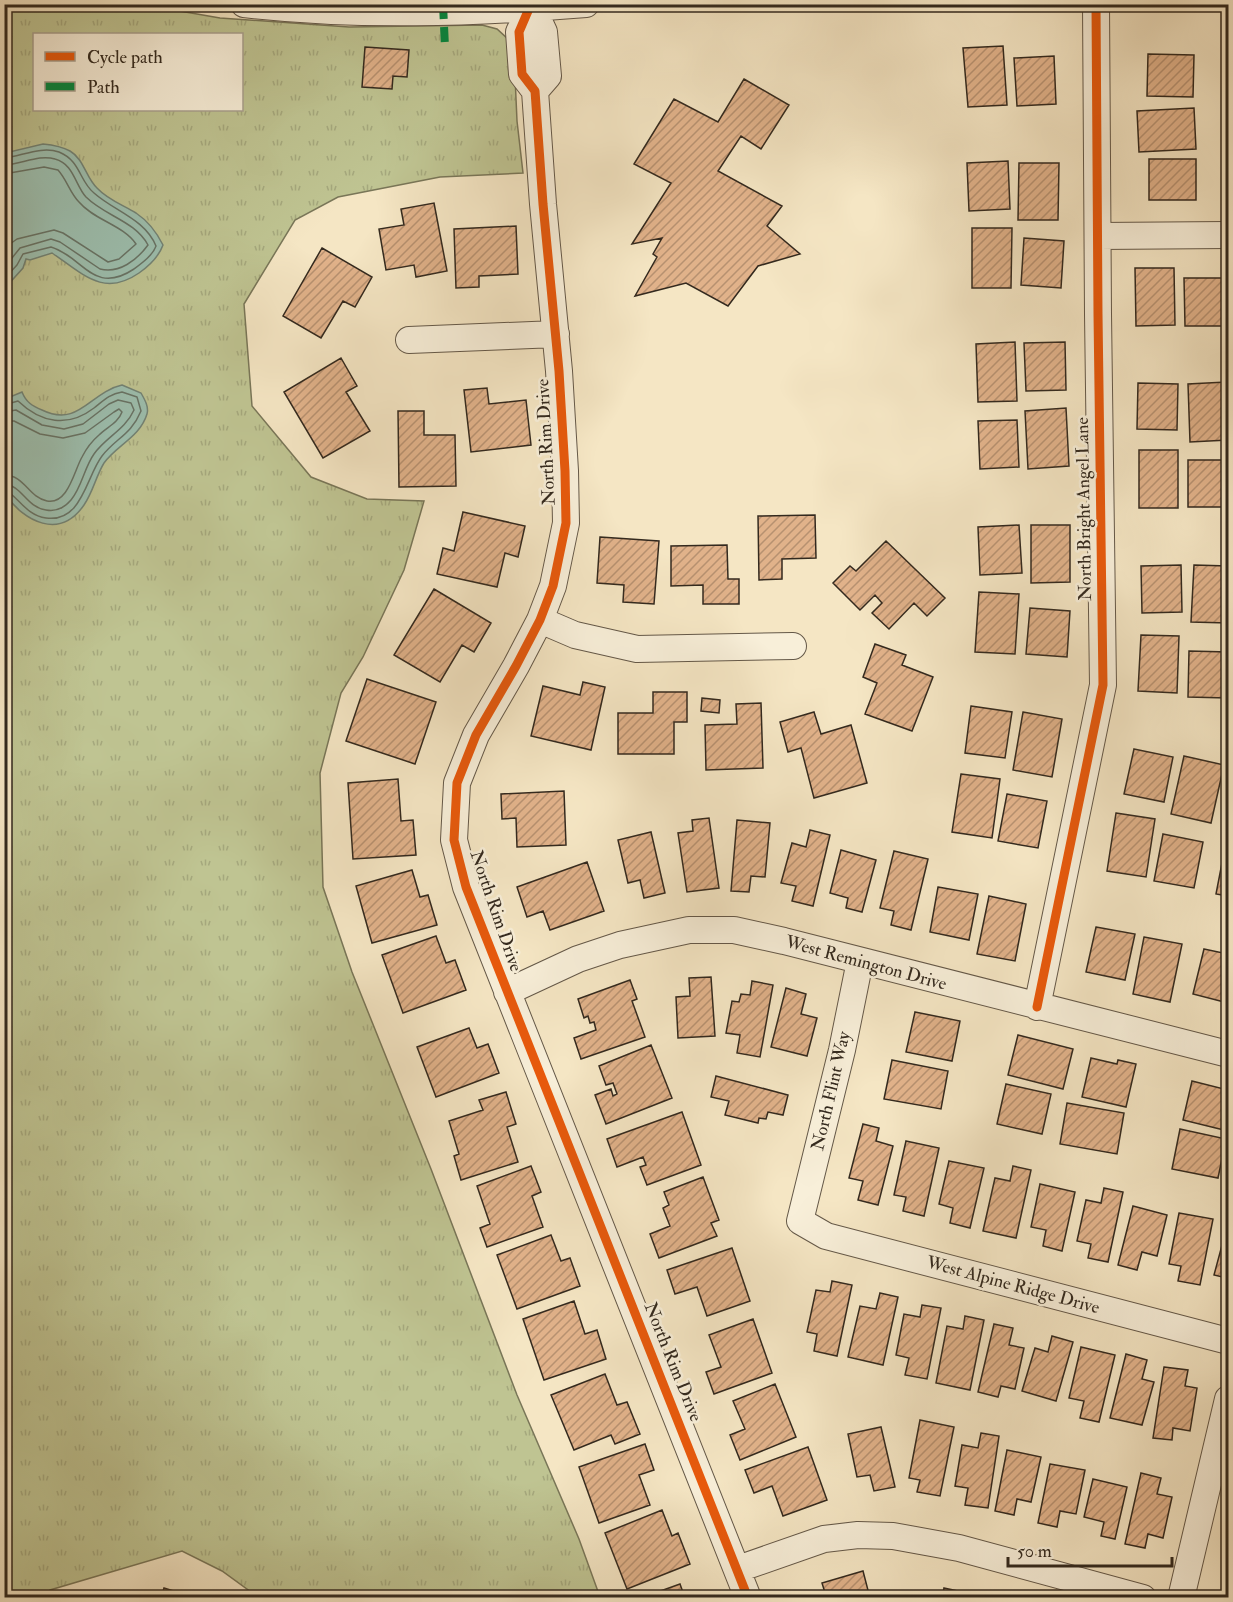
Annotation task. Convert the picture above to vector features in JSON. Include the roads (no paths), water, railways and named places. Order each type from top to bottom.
[{"type":"street","points":[[244,4],[341,11],[429,12],[586,4]]},
{"type":"street","name":"North Bright Angel Lane","points":[[1037,1007],[1103,685],[1095,103],[1096,4]]},
{"type":"street","name":"North Rim Drive","points":[[531,6],[544,32],[548,76],[535,91],[566,471],[566,523],[553,586],[540,620],[476,735],[457,783],[454,840],[466,887],[748,1598]]},
{"type":"street","points":[[1098,236],[1228,235]]},
{"type":"street","points":[[409,340],[556,334]]},
{"type":"street","points":[[540,620],[575,635],[637,649],[793,646]]},
{"type":"street","name":"West Remington Drive","points":[[507,992],[546,973],[620,945],[689,930],[734,930],[1228,1054]]},
{"type":"street","name":"North Flint Way","points":[[801,1221],[842,1050],[860,961]]},
{"type":"street","name":"West Alpine Ridge Drive","points":[[801,1221],[826,1236],[1228,1341]]},
{"type":"street","points":[[1181,1598],[1228,1399]]},
{"type":"street","points":[[738,1569],[824,1539],[858,1535],[893,1536],[959,1548],[1143,1598]]},
{"type":"water","points":[[43,144],[60,147],[75,154],[93,184],[101,192],[136,213],[152,228],[163,245],[156,257],[143,270],[126,280],[104,283],[83,275],[52,253],[30,260],[26,259],[23,268],[5,288],[5,153]]},
{"type":"water","points":[[122,385],[141,393],[147,406],[147,414],[134,435],[104,463],[84,505],[74,516],[64,522],[53,524],[32,519],[22,512],[5,494],[5,399],[22,392],[27,401],[35,407],[66,415],[84,407],[101,394]]}]
